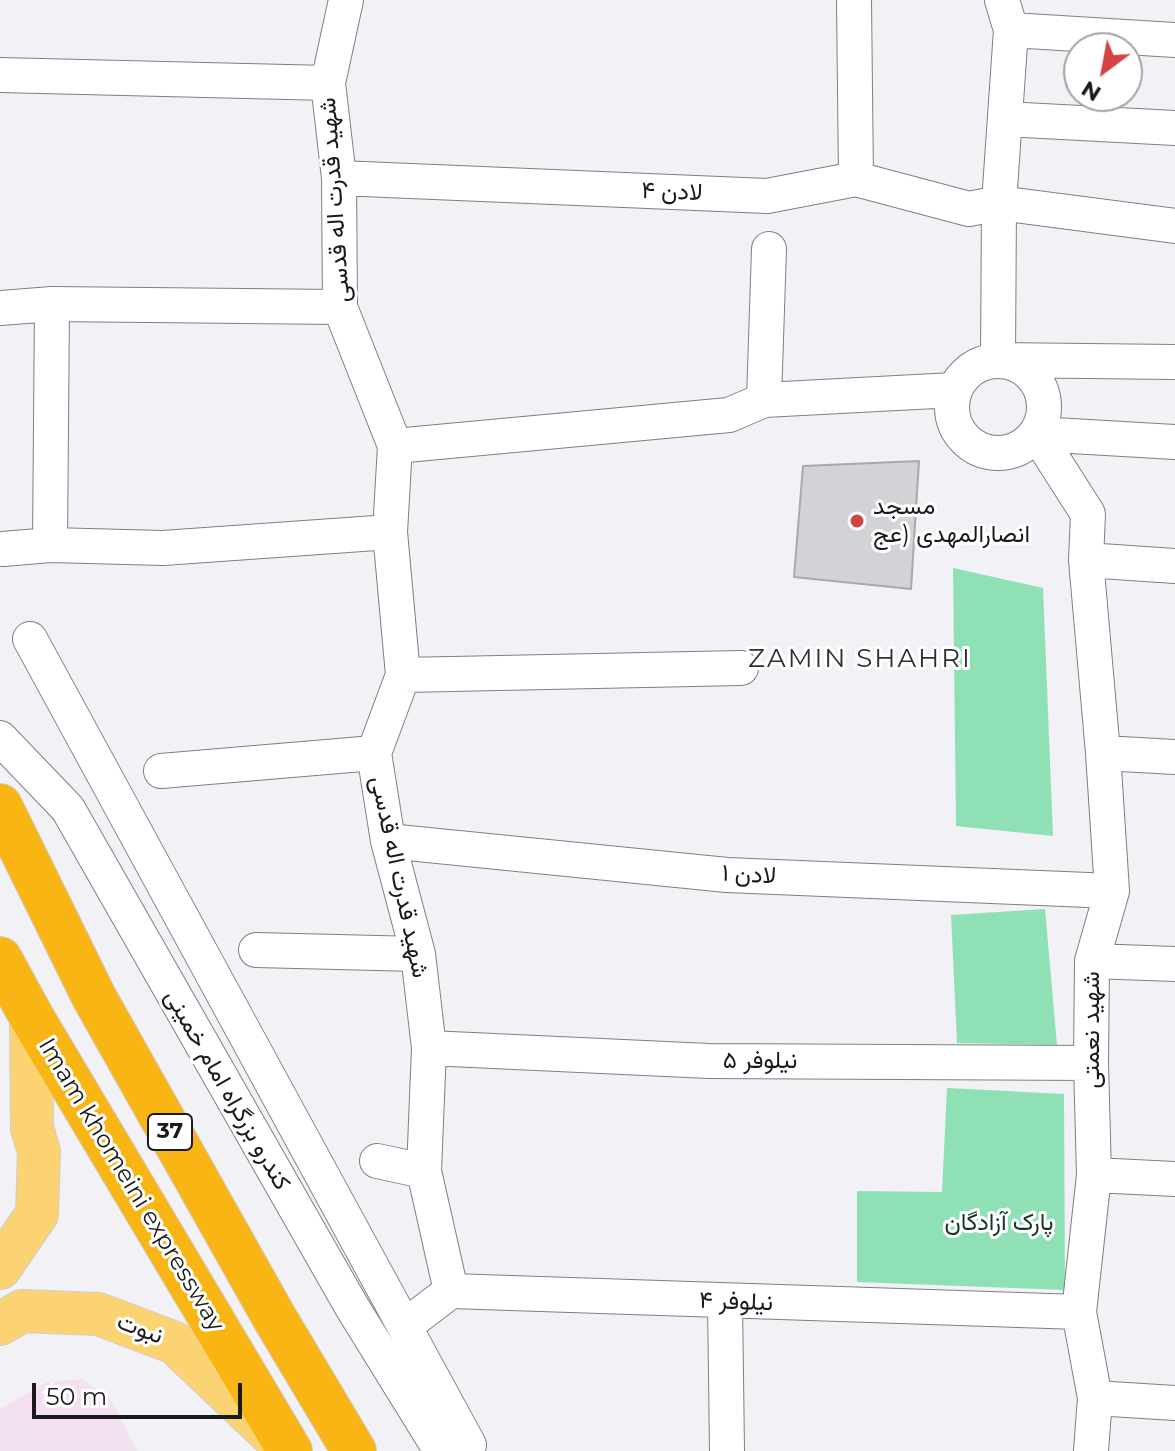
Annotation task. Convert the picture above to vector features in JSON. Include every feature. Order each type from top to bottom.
[{"type":"highway","name":"37","points":[[0,806],[94,997],[266,1303],[354,1451]]},
{"type":"highway","name":"Imam khomeini expressway","points":[[0,959],[289,1451]]},
{"type":"main road","points":[[0,1268],[18,1223],[39,1152],[32,1128],[31,1016]]},
{"type":"main road","name":"نبوت","points":[[0,1324],[22,1311],[98,1314],[175,1343],[289,1451]]},
{"type":"street","name":"شهید قدرت اله قدسی","points":[[346,0],[328,83],[339,178],[340,307],[395,446],[390,532],[403,675],[374,753],[388,841],[418,954],[429,1048],[424,1171],[451,1291]]},
{"type":"street","points":[[854,0],[856,179]]},
{"type":"street","points":[[998,360],[999,203],[1005,119],[1007,15],[1175,40]]},
{"type":"street","points":[[0,75],[328,83]]},
{"type":"street","points":[[1005,119],[1175,128]]},
{"type":"street","name":"لادن ۴","points":[[339,178],[767,196],[856,179],[969,209],[999,203],[1175,226]]},
{"type":"street","points":[[764,400],[769,249]]},
{"type":"street","points":[[50,545],[52,304]]},
{"type":"street","points":[[0,308],[52,304],[340,307]]},
{"type":"street","points":[[998,360],[1013,363],[1036,379],[1045,406],[1037,434],[1013,451],[998,454],[983,452],[959,434],[951,406],[954,390],[961,378],[984,362],[998,360],[1175,362]]},
{"type":"street","points":[[395,446],[729,415],[764,400],[954,390]]},
{"type":"street","points":[[1037,434],[1175,442]]},
{"type":"street","name":"شهید نعمتی","points":[[1037,434],[1088,514],[1086,560],[1112,891],[1092,961],[1094,1175],[1079,1312],[1095,1398],[1091,1451]]},
{"type":"street","points":[[3,549],[50,545],[163,548],[390,532]]},
{"type":"street","points":[[1086,560],[1175,566]]},
{"type":"street","points":[[30,639],[405,1326],[455,1448]]},
{"type":"street","points":[[403,675],[741,668]]},
{"type":"street","name":"کندرو بزرگراه امام خمینی","points":[[0,738],[68,809],[327,1264],[455,1448]]},
{"type":"street","points":[[161,771],[374,753]]},
{"type":"street","points":[[1103,753],[1175,757]]},
{"type":"street","name":"لادن ۱","points":[[388,841],[727,875],[1112,891]]},
{"type":"street","points":[[256,950],[418,954]]},
{"type":"street","points":[[1092,961],[1175,964]]},
{"type":"street","name":"نیلوفر ۵","points":[[429,1048],[709,1061],[1091,1063]]},
{"type":"street","points":[[377,1161],[424,1171]]},
{"type":"street","points":[[1094,1175],[1175,1179]]},
{"type":"street","points":[[405,1326],[451,1291]]},
{"type":"street","name":"نیلوفر ۴","points":[[451,1291],[1079,1312]]},
{"type":"street","points":[[725,1301],[727,1451]]},
{"type":"street","points":[[1095,1398],[1175,1403]]},
{"type":"shaded area","points":[[81,1379],[109,1396],[137,1451],[0,1451],[0,1409],[47,1382]]},
{"type":"green space","points":[[953,568],[1043,588],[1053,836],[956,826]]},
{"type":"green space","points":[[1045,909],[1057,1045],[957,1043],[951,915]]},
{"type":"green space","name":"پارک آزادگان","points":[[947,1088],[1064,1094],[1065,1290],[857,1282],[857,1191],[942,1192]]},
{"type":"building","name":"مسجد انصارالمهدی (عج","points":[[919,461],[911,589],[794,577],[803,466]]},
{"type":"place","name":"مسجد انصارالمهدی (عج","points":[[857,521]]},
{"type":"district","name":"ZAMIN SHAHRI","points":[[860,659]]}]
